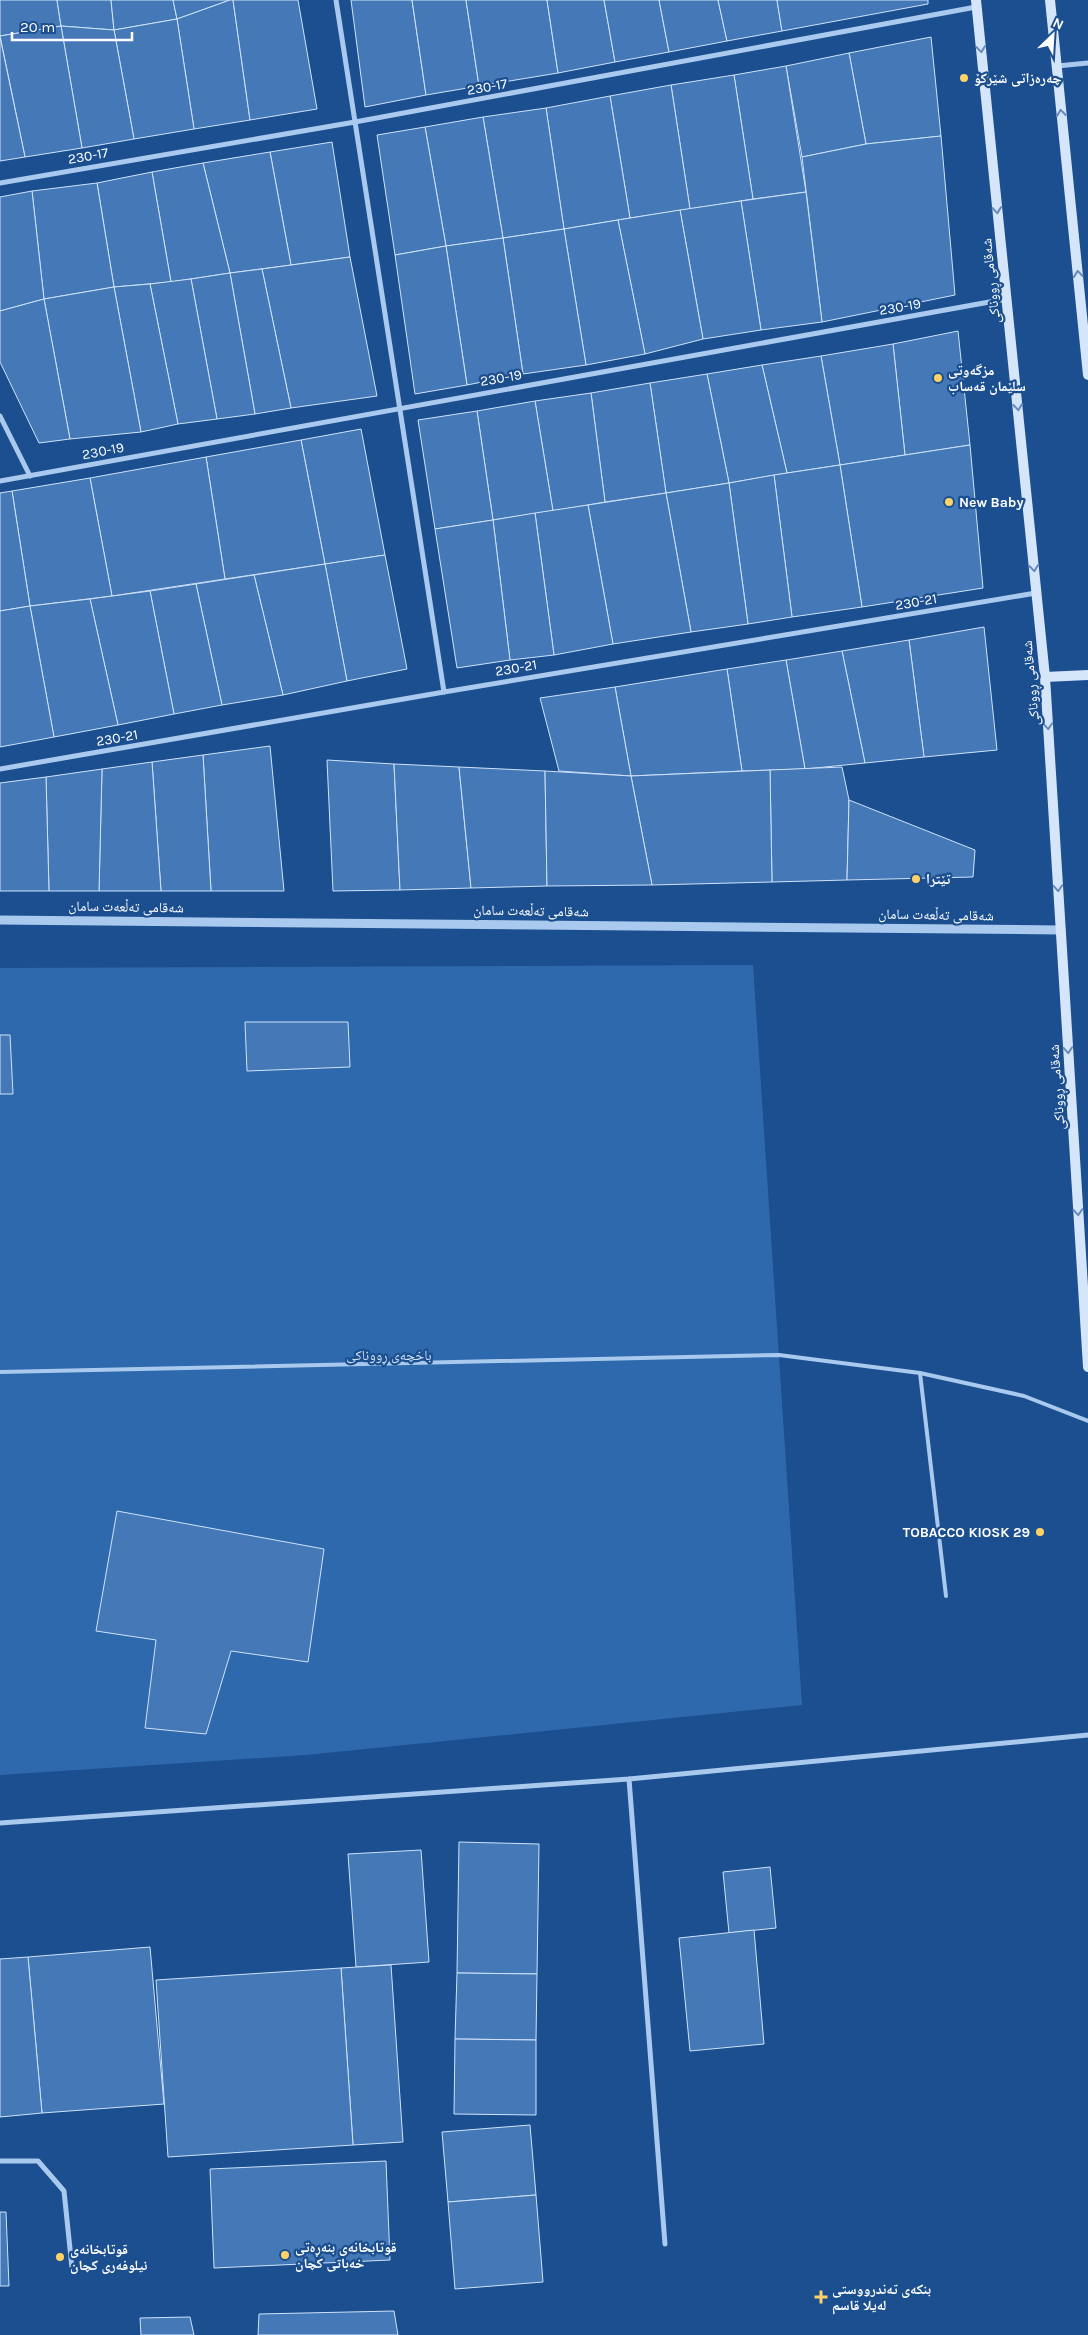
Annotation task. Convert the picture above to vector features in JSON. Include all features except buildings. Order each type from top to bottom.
[{"type":"main road","points":[[1050,0],[1084,306],[1088,375]]},
{"type":"main road","name":"شەقامی ڕووناکی","points":[[976,4],[1045,677],[1088,1367]]},
{"type":"main road","points":[[1045,677],[1088,675]]},
{"type":"street","points":[[336,0],[444,692]]},
{"type":"street","name":"230-17","points":[[0,183],[355,122],[976,4]]},
{"type":"street","points":[[1057,66],[1088,63]]},
{"type":"street","name":"230-19","points":[[0,481],[400,407],[1006,299]]},
{"type":"street","points":[[0,416],[30,476]]},
{"type":"street","name":"230-21","points":[[0,769],[444,692],[1036,593]]},
{"type":"street","name":"شەقامی تەڵعەت سامان","points":[[0,920],[1061,930]]},
{"type":"street","points":[[0,1823],[629,1778],[1088,1735]]},
{"type":"street","points":[[629,1778],[665,2244]]},
{"type":"street","points":[[0,2161],[38,2161],[64,2191],[72,2268]]},
{"type":"lane","points":[[0,1372],[779,1355],[920,1373],[1024,1396],[1088,1421]]},
{"type":"lane","points":[[920,1373],[946,1596]]},
{"type":"green space","name":"باخچەی ڕووناکی","points":[[753,965],[802,1705],[306,1755],[0,1775],[0,968]]},
{"type":"place","name":"چەرەزاتی شێرکۆ","points":[[964,78]]},
{"type":"place","name":"مزگەوتی سلێمان قەساب","points":[[938,378]]},
{"type":"place","name":"New Baby","points":[[949,502]]},
{"type":"place","name":"تێترا","points":[[916,879]]},
{"type":"place","name":"TOBACCO KIOSK 29","points":[[1040,1532]]},
{"type":"place","name":"قوتابخانەی بنەڕەتی خەباتی کچان","points":[[285,2255]]},
{"type":"place","name":"قوتابخانەی نیلوفەری کچان","points":[[60,2257]]},
{"type":"place","name":"بنکەی تەندرووستی لەیلا قاسم","points":[[821,2297]]}]
